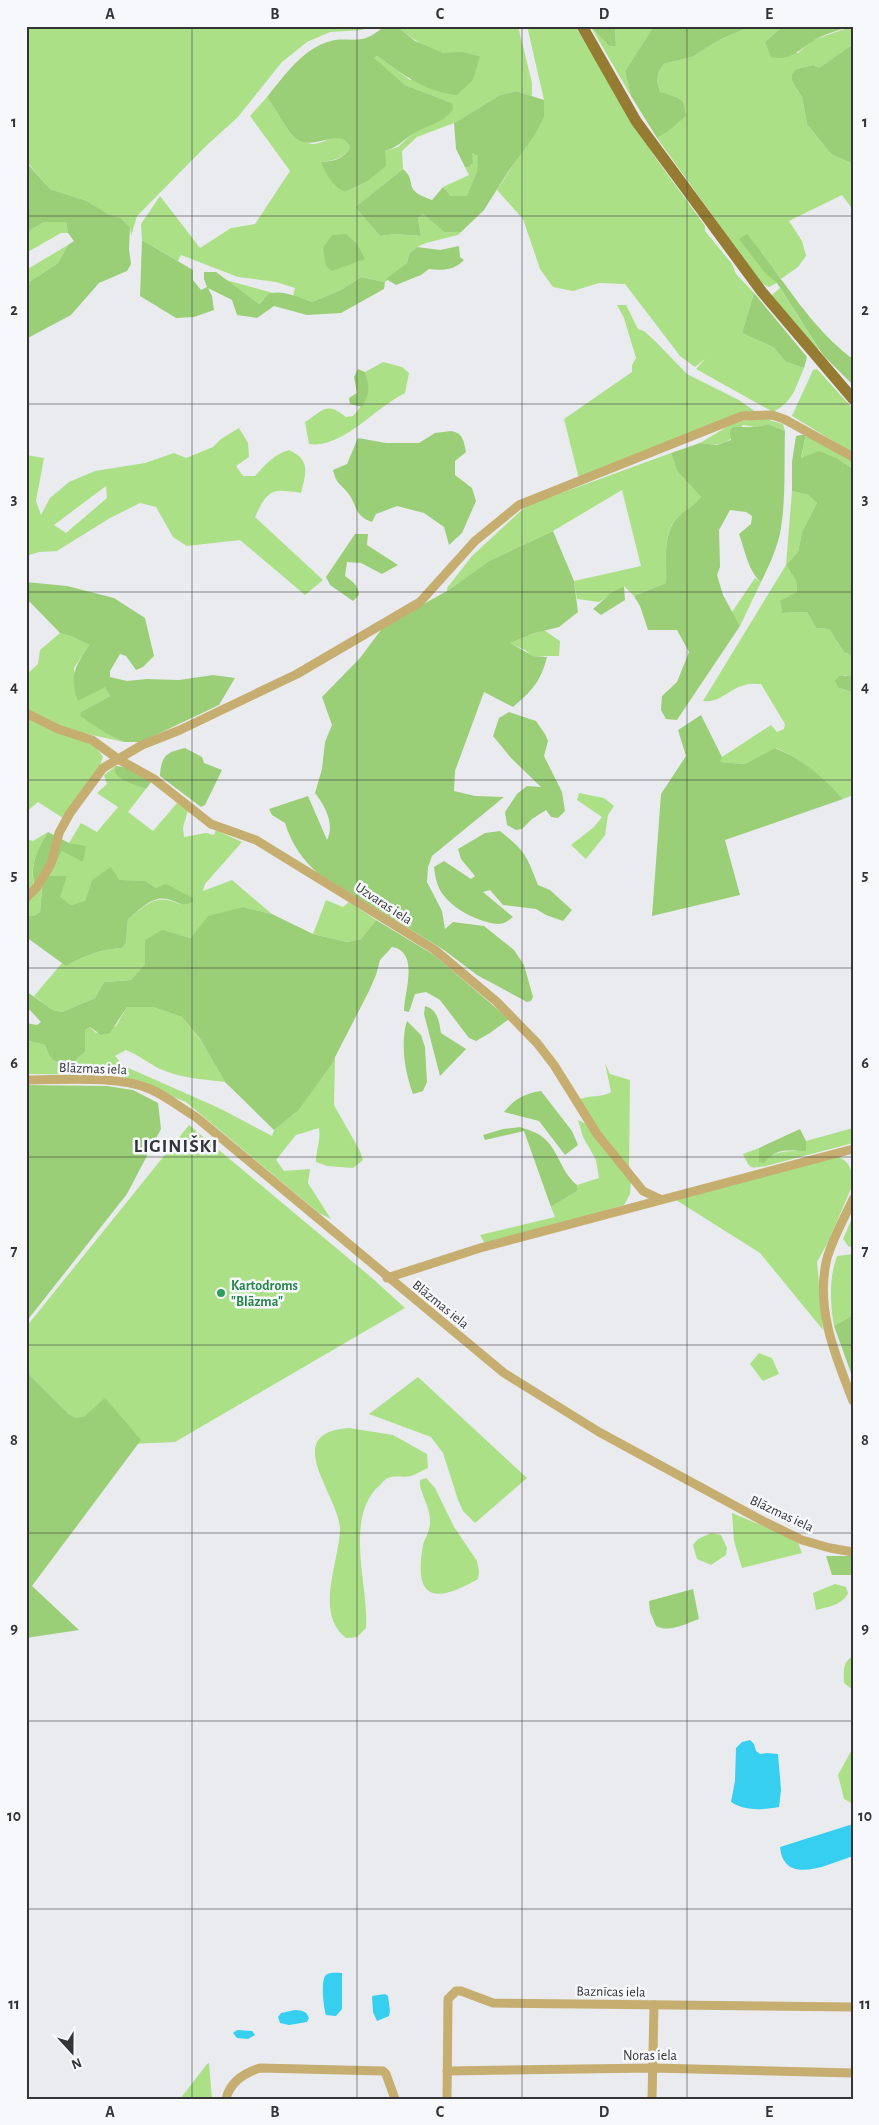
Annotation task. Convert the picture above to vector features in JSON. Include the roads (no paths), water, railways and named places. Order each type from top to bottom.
[{"type":"main road","points":[[582,26],[636,121],[762,292],[853,399]]},
{"type":"street","points":[[26,898],[37,887],[50,864],[59,833],[70,813],[103,768],[142,745],[180,730],[297,674],[420,602],[476,541],[519,505],[742,416],[772,415],[784,419],[853,458]]},
{"type":"street","name":"Uzvaras iela","points":[[26,713],[58,730],[92,740],[118,759],[154,779],[211,824],[256,840],[435,950],[497,1002],[537,1043],[554,1065],[598,1134],[643,1191],[660,1199]]},
{"type":"street","name":"Blāzmas iela","points":[[26,1080],[125,1081],[150,1089],[196,1117],[387,1278],[504,1373],[599,1432],[771,1525],[802,1540],[853,1552]]},
{"type":"street","points":[[387,1278],[480,1248],[853,1149]]},
{"type":"street","points":[[853,1199],[826,1261],[823,1286],[825,1313],[832,1348],[853,1401]]},
{"type":"street","name":"Baznīcas iela","points":[[447,2071],[448,1999],[456,1991],[493,2003],[853,2007]]},
{"type":"street","points":[[652,2099],[654,2005]]},
{"type":"street","points":[[226,2099],[232,2085],[260,2068],[383,2071],[386,2074],[395,2099]]},
{"type":"street","name":"Noras iela","points":[[447,2071],[653,2068],[853,2073]]},
{"type":"street","points":[[447,2071],[447,2099]]},
{"type":"water","points":[[750,1740],[754,1744],[756,1751],[760,1754],[778,1754],[781,1790],[779,1807],[754,1809],[742,1807],[731,1802],[735,1781],[736,1748],[742,1742]]},
{"type":"water","points":[[853,1824],[853,1856],[809,1870],[799,1870],[790,1866],[783,1859],[780,1847]]},
{"type":"water","points":[[329,1973],[342,1973],[342,2009],[336,2016],[326,2015],[323,1995],[324,1978]]},
{"type":"water","points":[[385,1994],[388,1996],[389,2016],[377,2021],[373,2012],[372,1996]]},
{"type":"water","points":[[295,2010],[304,2011],[307,2014],[309,2018],[307,2022],[289,2025],[280,2023],[278,2017],[281,2013]]},
{"type":"water","points":[[237,2030],[252,2031],[255,2035],[248,2039],[237,2038],[233,2033]]},
{"type":"place","name":"Kartodroms \"Blāzma\"","points":[[221,1293]]},
{"type":"district","name":"LIGINIŠKI","points":[[176,1145]]}]
